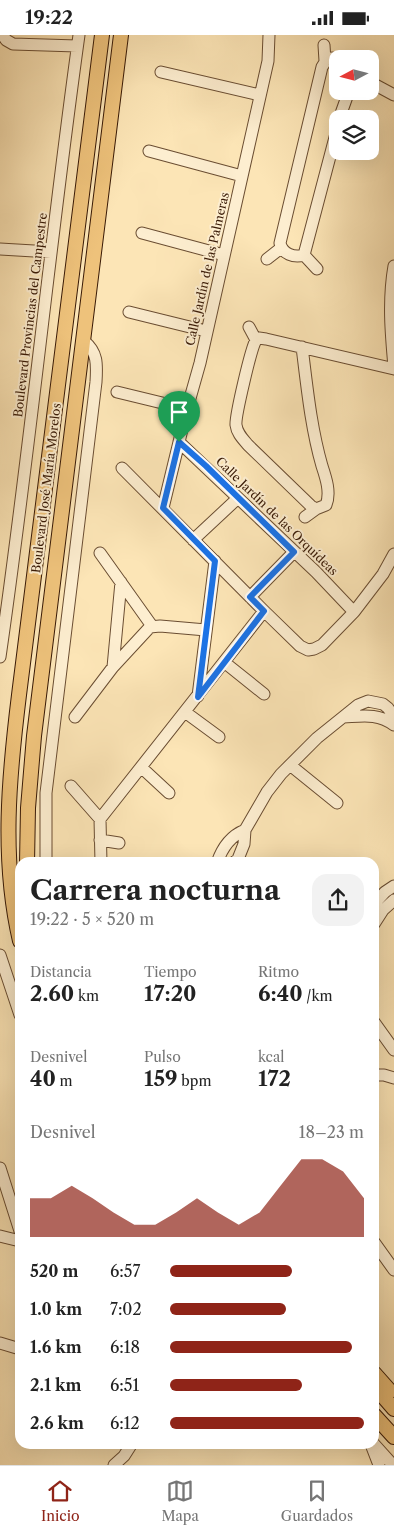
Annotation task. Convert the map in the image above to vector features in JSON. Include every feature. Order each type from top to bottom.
[{"type":"main road","name":"Boulevard José María Morelos","points":[[15,918],[9,870],[10,786],[25,649],[102,35]]},
{"type":"main road","name":"Boulevard José María Morelos","points":[[27,857],[28,808],[34,736],[121,35]]},
{"type":"main road","points":[[379,1378],[394,1395]]},
{"type":"main road","points":[[379,1392],[394,1409]]},
{"type":"main road","points":[[379,1420],[394,1437]]},
{"type":"street","points":[[3,35],[13,44],[78,41]]},
{"type":"street","name":"Calle Jardín de las Palmeras","points":[[163,508],[200,363],[242,176],[269,55],[269,35]]},
{"type":"street","name":"Boulevard Provincias del Campestre","points":[[0,653],[21,513],[65,130],[78,41]]},
{"type":"street","points":[[281,249],[280,241],[318,79],[325,61],[324,45]]},
{"type":"street","points":[[325,61],[329,59]]},
{"type":"street","points":[[161,72],[260,95]]},
{"type":"street","points":[[379,87],[394,95]]},
{"type":"street","points":[[149,151],[242,176]]},
{"type":"street","points":[[304,255],[329,160]]},
{"type":"street","points":[[142,233],[224,255]]},
{"type":"street","points":[[0,249],[51,252]]},
{"type":"street","points":[[281,249],[289,254],[304,255]]},
{"type":"street","points":[[267,259],[281,249]]},
{"type":"street","points":[[304,255],[317,269]]},
{"type":"street","points":[[256,340],[261,338],[394,368],[391,292],[394,266]]},
{"type":"street","points":[[129,312],[206,331]]},
{"type":"street","points":[[249,327],[256,340],[237,411],[236,427],[248,445],[316,509]]},
{"type":"street","points":[[46,857],[46,793],[96,382],[97,367],[95,353],[92,347],[84,341]]},
{"type":"street","points":[[302,347],[313,427],[328,497],[326,505],[305,517]]},
{"type":"street","points":[[117,392],[187,409]]},
{"type":"street","name":"Calle Jardín de las Orquídeas","points":[[179,442],[354,611]]},
{"type":"street","points":[[122,468],[264,611],[300,645],[311,650],[322,645],[389,571],[394,554]]},
{"type":"street","points":[[193,540],[238,498]]},
{"type":"street","points":[[250,597],[294,552]]},
{"type":"street","points":[[100,553],[152,626]]},
{"type":"street","points":[[198,697],[215,561]]},
{"type":"street","points":[[113,667],[121,582]]},
{"type":"street","points":[[101,857],[100,819],[264,611]]},
{"type":"street","points":[[75,717],[113,667],[152,626],[206,629]]},
{"type":"street","points":[[224,662],[264,694]]},
{"type":"street","points":[[239,857],[244,844],[245,830],[267,792],[290,765],[328,728],[358,705],[372,700],[386,706],[394,717]]},
{"type":"street","points":[[185,712],[219,737]]},
{"type":"street","points":[[344,717],[374,715],[382,717],[394,725]]},
{"type":"street","points":[[290,765],[337,803]]},
{"type":"street","points":[[142,768],[169,793]]},
{"type":"street","points":[[71,786],[100,819]]},
{"type":"street","points":[[220,857],[228,843],[245,830]]},
{"type":"street","points":[[100,840],[119,843]]},
{"type":"street","points":[[379,899],[394,886]]},
{"type":"street","points":[[379,916],[394,899]]},
{"type":"street","points":[[0,955],[15,1000]]},
{"type":"street","points":[[379,1029],[394,1050]]},
{"type":"street","points":[[379,1075],[394,1078]]},
{"type":"street","points":[[0,1168],[15,1215]]},
{"type":"street","points":[[0,1235],[15,1240]]},
{"type":"street","points":[[379,1249],[394,1270]]},
{"type":"street","points":[[0,1343],[15,1348]]},
{"type":"street","points":[[114,1465],[128,1449]]},
{"type":"street","points":[[374,1449],[379,1465]]},
{"type":"street","points":[[377,1449],[393,1465]]},
{"type":"route","points":[[179,442],[294,552],[250,597],[264,611],[198,697],[215,561],[163,508],[179,442]]}]
